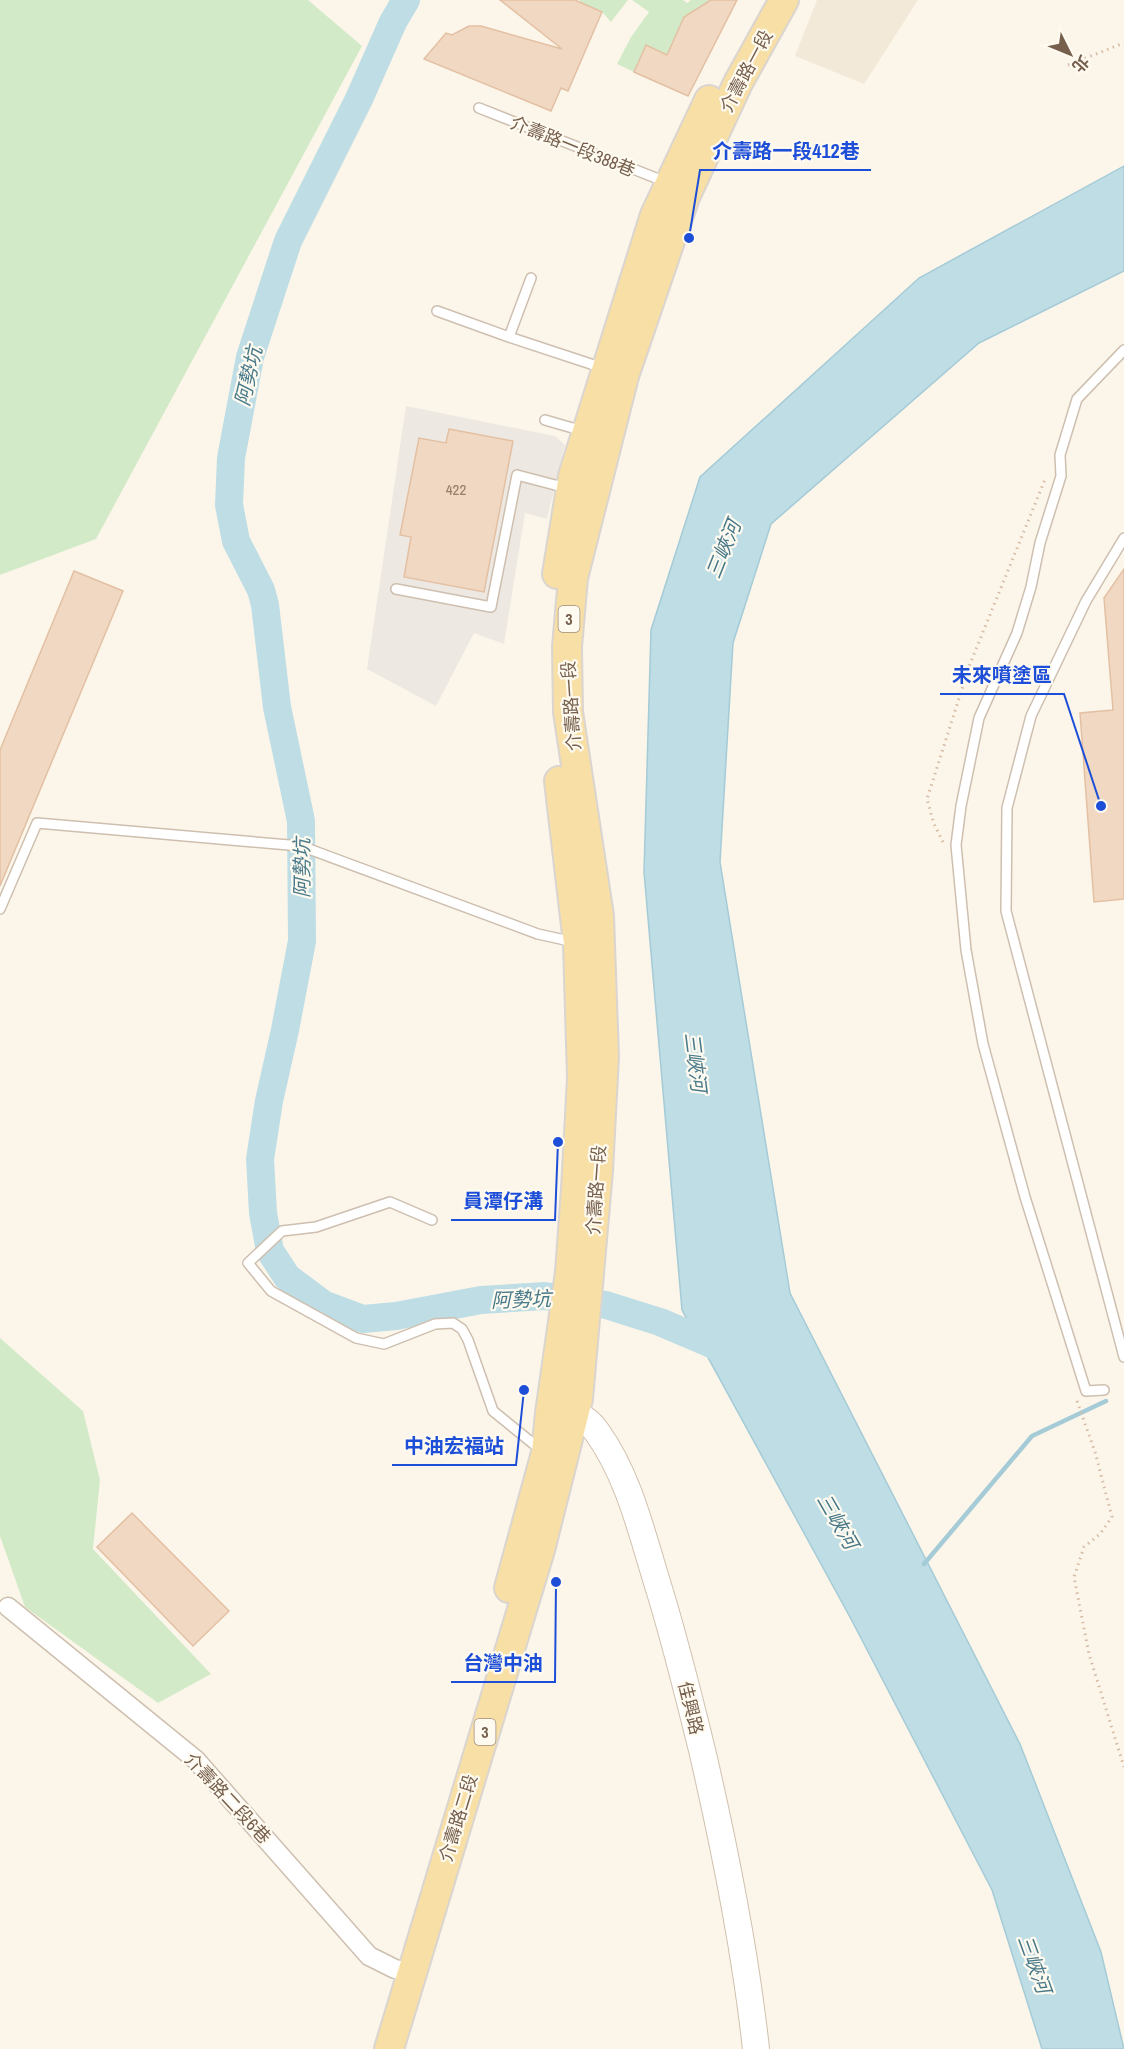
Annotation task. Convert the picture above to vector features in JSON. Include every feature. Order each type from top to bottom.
[{"type":"main road","name":"介壽路一段","points":[[589,942],[599,916],[568,712],[567,647],[573,579],[615,373],[654,215],[707,104],[762,0]]},
{"type":"main road","name":"介壽路一段","points":[[563,1413],[580,1274],[582,1078],[589,942],[550,708],[554,590],[572,487],[587,432],[615,373],[685,197],[738,83],[784,0]]},
{"type":"main road","name":"介壽路二段","points":[[389,2049],[403,1971],[546,1453],[563,1413]]},
{"type":"main road","name":"介壽路二段","points":[[370,2049],[403,1971],[540,1550],[563,1413]]},
{"type":"street","name":"佳興路","points":[[563,1413],[596,1431],[619,1471],[641,1530],[675,1639],[731,1881],[756,2049]]},
{"type":"street","name":"介壽路二段6巷","points":[[4,1604],[196,1760],[369,1956],[403,1971]]},
{"type":"lane","name":"介壽路一段388巷","points":[[478,108],[668,183]]},
{"type":"lane","points":[[508,337],[531,278]]},
{"type":"lane","points":[[436,310],[615,373]]},
{"type":"lane","points":[[1104,1390],[1086,1391],[1025,1197],[983,1044],[966,950],[956,845],[961,806],[979,718],[1020,624],[1031,587],[1040,543],[1061,476],[1060,454],[1077,399],[1124,350]]},
{"type":"lane","points":[[545,420],[587,432]]},
{"type":"lane","points":[[396,589],[491,607],[517,475],[572,487]]},
{"type":"lane","points":[[1124,538],[1086,601],[1031,716],[1007,808],[1006,911],[1124,1357]]},
{"type":"lane","points":[[0,909],[37,823],[289,845],[309,849],[538,934],[589,942]]},
{"type":"lane","points":[[432,1220],[390,1202],[316,1227],[282,1231],[248,1263],[271,1291],[356,1338],[384,1344],[435,1324],[453,1323],[462,1329],[468,1340],[493,1411],[546,1453]]},
{"type":"path","points":[[1068,65],[1124,43]]},
{"type":"path","points":[[1079,1406],[1095,1452],[1112,1517],[1100,1534],[1084,1547],[1074,1577],[1089,1654],[1124,1767]]},
{"type":"shaded area","points":[[817,0],[918,0],[864,84],[795,56]]},
{"type":"shaded area","points":[[406,406],[555,436],[565,445],[547,519],[525,513],[504,644],[474,633],[436,706],[367,669]]},
{"type":"green space","points":[[0,0],[308,0],[362,46],[96,539],[0,575]]},
{"type":"green space","points":[[580,0],[628,0],[611,22],[602,12],[579,2]]},
{"type":"green space","points":[[632,0],[683,0],[687,3],[691,0],[711,0],[684,18],[667,55],[646,45],[634,72],[617,64],[631,37],[649,12]]},
{"type":"green space","points":[[0,1338],[83,1411],[100,1480],[93,1549],[211,1674],[158,1703],[25,1607],[0,1536]]},
{"type":"water","name":"三峽河","points":[[1124,166],[1124,271],[979,343],[771,524],[733,643],[720,862],[790,1293],[1020,1744],[1101,1952],[1124,2049],[1042,2049],[992,1890],[851,1619],[682,1310],[644,872],[651,630],[700,477],[919,278]]},
{"type":"building","points":[[500,0],[575,0],[602,12],[568,91],[561,88],[551,111],[424,59],[446,33],[452,35],[469,26],[481,26],[562,49]]},
{"type":"building","points":[[711,0],[737,0],[688,96],[634,72],[646,45],[667,55],[684,17]]},
{"type":"building","points":[[449,429],[513,441],[484,592],[404,577],[411,537],[400,535],[419,438],[446,443]]},
{"type":"building","points":[[1124,569],[1124,899],[1094,902],[1080,713],[1113,710],[1104,598]]},
{"type":"building","points":[[74,571],[123,591],[0,886],[0,750]]},
{"type":"building","points":[[132,1513],[229,1611],[193,1646],[97,1547]]},
{"type":"waterway","name":"阿勢坑","points":[[406,0],[393,22],[359,99],[288,241],[250,357],[231,458],[229,505],[236,541],[261,590],[265,605],[277,707],[301,821],[302,941],[269,1101],[260,1159],[263,1213],[270,1251],[287,1277],[323,1304],[363,1319],[396,1316],[481,1300],[545,1296],[606,1305],[660,1322],[733,1353]]},
{"type":"waterway","points":[[924,1564],[1032,1436],[1106,1401]]},
{"type":"place","name":"介壽路一段412巷","points":[[689,238]]},
{"type":"place","name":"未來噴塗區","points":[[1101,806]]},
{"type":"place","name":"員潭仔溝","points":[[558,1142]]},
{"type":"place","name":"中油宏福站","points":[[524,1390]]},
{"type":"place","name":"台灣中油","points":[[556,1582]]}]
